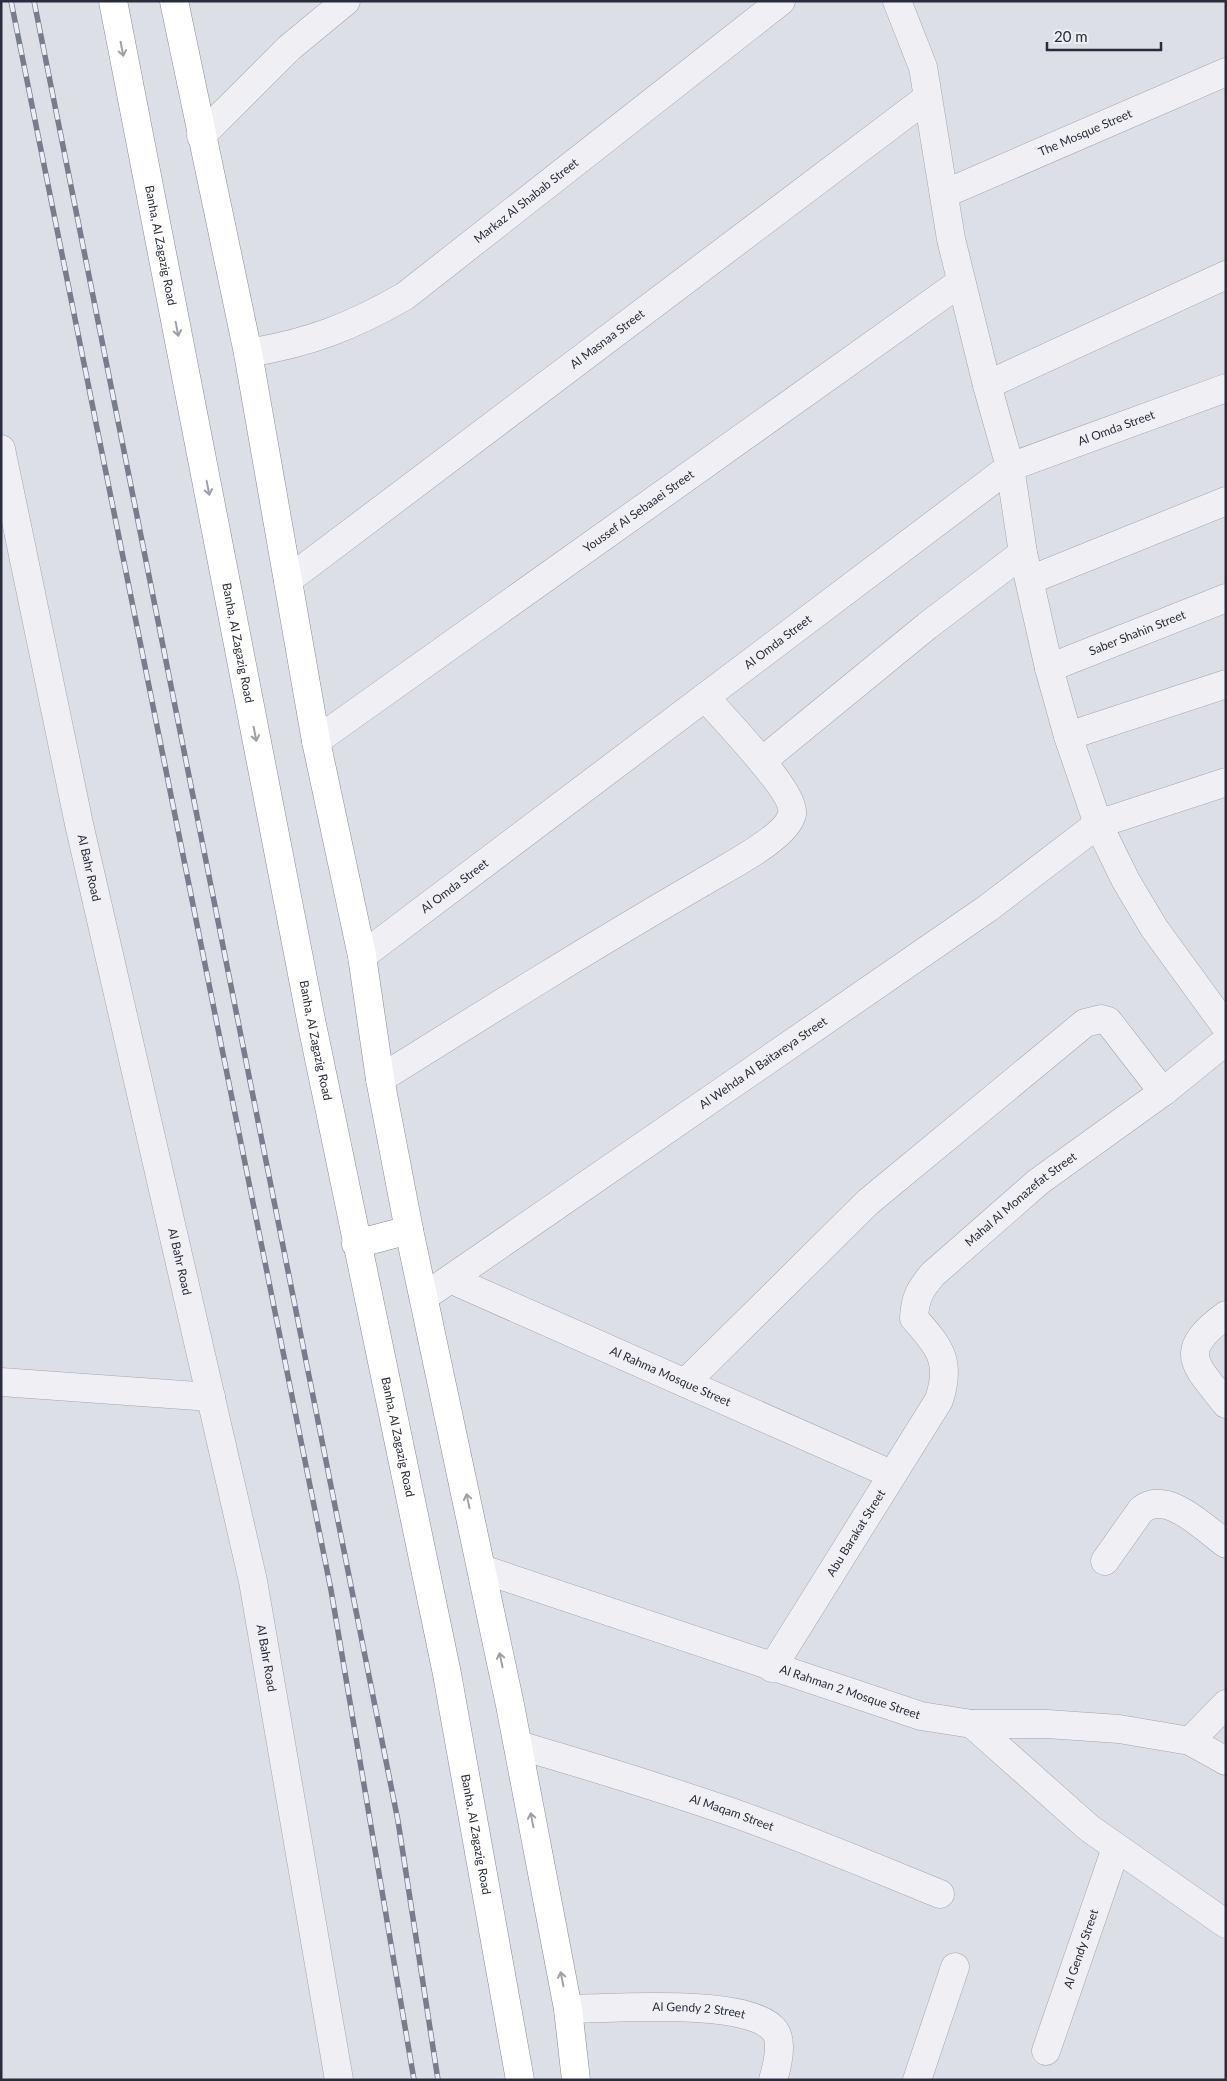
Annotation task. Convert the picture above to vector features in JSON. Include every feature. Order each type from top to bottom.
[{"type":"highway","name":"Banha, Al Zagazig Road","points":[[113,1],[356,1244],[447,1674],[520,2080]]},
{"type":"highway","points":[[174,1],[248,352],[316,741],[362,956],[380,1079],[409,1230],[518,1745],[568,2009],[576,2080]]},
{"type":"highway","points":[[356,1244],[409,1230]]},
{"type":"street","points":[[201,136],[289,48],[346,1]]},
{"type":"street","name":"Markaz Al Shabab Street","points":[[248,352],[290,346],[329,334],[368,317],[405,296],[781,1]]},
{"type":"street","points":[[897,1],[923,67],[951,239],[987,385],[1010,466],[1023,553],[1049,668],[1068,736],[1098,824],[1126,881],[1154,928],[1226,1027]]},
{"type":"street","name":"The Mosque Street","points":[[944,194],[1226,72]]},
{"type":"street","name":"Al Masnaa Street","points":[[288,580],[927,98]]},
{"type":"street","points":[[987,385],[1226,275]]},
{"type":"street","name":"Youssef Al Sebaaei Street","points":[[316,741],[961,282]]},
{"type":"street","name":"Al Omda Street","points":[[362,956],[1010,466],[1226,388]]},
{"type":"street","name":"Al Bahr Road","points":[[1,449],[79,824],[253,1581],[340,2080]]},
{"type":"street","points":[[1030,580],[1226,501]]},
{"type":"street","points":[[762,761],[927,626],[1023,553]]},
{"type":"street","name":"Saber Shahin Street","points":[[1049,668],[1226,598]]},
{"type":"street","points":[[1068,736],[1226,684]]},
{"type":"street","points":[[380,1079],[630,924],[756,851],[785,827],[792,815],[792,805],[762,761],[704,697]]},
{"type":"street","name":"Al Wehda Al Baitareya Street","points":[[424,1296],[988,908],[1098,824],[1226,782]]},
{"type":"street","points":[[685,1383],[868,1202],[1085,1023],[1101,1019],[1108,1022],[1164,1092]]},
{"type":"street","name":"Mahal Al Monazefat Street","points":[[939,1400],[944,1385],[944,1367],[938,1346],[914,1318],[915,1302],[920,1289],[933,1274],[1038,1182],[1164,1092],[1226,1041]]},
{"type":"street","name":"Al Rahma Mosque Street","points":[[450,1279],[891,1474]]},
{"type":"street","points":[[1226,1315],[1201,1336],[1195,1346],[1195,1363],[1226,1404]]},
{"type":"street","points":[[1,1382],[210,1398]]},
{"type":"street","name":"Abu Barakat Street","points":[[772,1668],[891,1474],[918,1437],[939,1400]]},
{"type":"street","points":[[1106,1560],[1141,1510],[1148,1504],[1160,1502],[1174,1507],[1226,1544]]},
{"type":"street","name":"Al Rahman 2 Mosque Street","points":[[482,1569],[772,1668],[921,1716],[972,1724],[1047,1724],[1119,1728],[1190,1741],[1226,1761]]},
{"type":"street","points":[[1190,1741],[1226,1704]]},
{"type":"street","points":[[972,1724],[1089,1828],[1226,1924]]},
{"type":"street","name":"Al Maqam Street","points":[[518,1745],[626,1777],[732,1812],[940,1894]]},
{"type":"street","name":"Al Gendy Street","points":[[1046,2051],[1116,1848]]},
{"type":"street","points":[[917,2080],[955,1967]]},
{"type":"street","name":"Al Gendy 2 Street","points":[[568,2009],[716,2008],[745,2014],[764,2022],[775,2031],[779,2049],[773,2080]]},
{"type":"railway","points":[[11,1],[331,1590],[414,2080]]},
{"type":"railway","points":[[34,1],[398,1821],[438,2080]]}]
